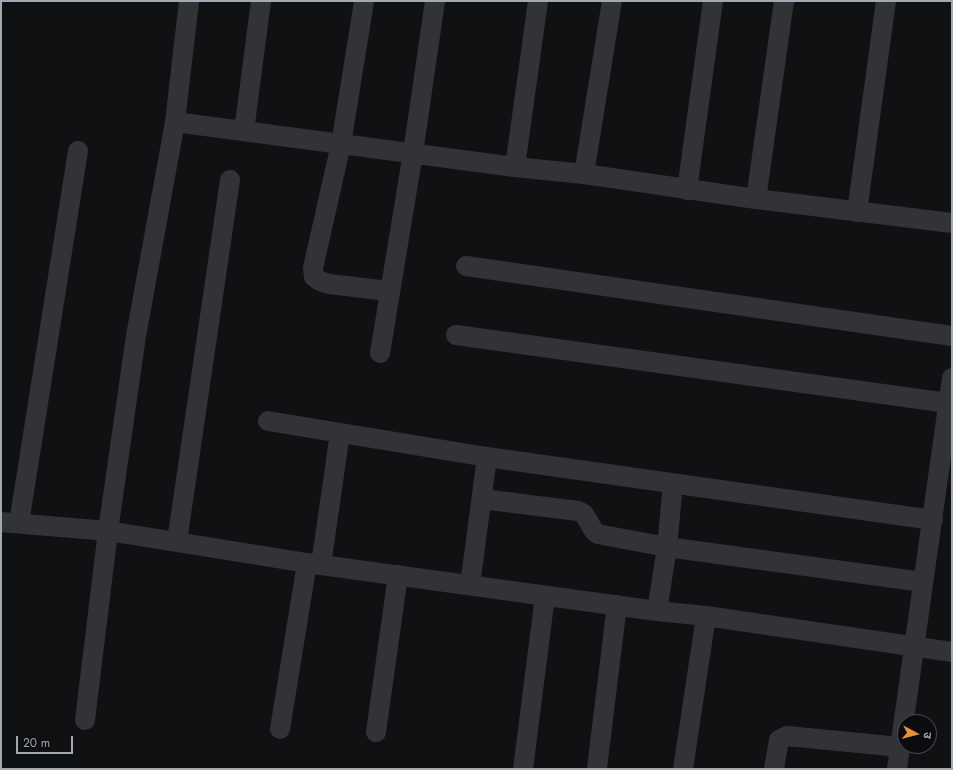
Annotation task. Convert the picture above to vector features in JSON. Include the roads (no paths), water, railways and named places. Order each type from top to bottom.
[{"type":"street","points":[[85,720],[108,531],[136,336],[175,122],[189,1]]},
{"type":"street","points":[[244,131],[261,1]]},
{"type":"street","points":[[380,353],[389,291],[413,153],[435,1]]},
{"type":"street","points":[[515,167],[538,1]]},
{"type":"street","points":[[584,174],[612,1]]},
{"type":"street","points":[[687,190],[713,1]]},
{"type":"street","points":[[756,199],[784,1]]},
{"type":"street","points":[[857,212],[886,1]]},
{"type":"street","points":[[364,2],[341,144],[313,268],[314,277],[329,284],[389,291]]},
{"type":"street","points":[[175,122],[515,167],[584,174],[756,199],[952,223]]},
{"type":"street","points":[[78,151],[10,522],[108,531],[314,564],[658,611],[706,616],[952,652]]},
{"type":"street","points":[[177,542],[230,180]]},
{"type":"street","points":[[466,266],[952,336]]},
{"type":"street","points":[[456,335],[948,403]]},
{"type":"street","points":[[905,714],[952,378]]},
{"type":"street","points":[[268,421],[487,457],[933,520]]},
{"type":"street","points":[[280,729],[340,433]]},
{"type":"street","points":[[470,585],[487,457]]},
{"type":"street","points":[[658,611],[667,547],[673,484]]},
{"type":"street","points":[[482,499],[578,511],[584,514],[588,519],[590,526],[598,534],[667,547],[923,582]]},
{"type":"street","points":[[376,732],[398,575]]},
{"type":"street","points":[[523,769],[545,596]]},
{"type":"street","points":[[597,768],[617,605]]},
{"type":"street","points":[[683,769],[706,616]]},
{"type":"street","points":[[774,769],[779,740],[787,736],[897,747]]},
{"type":"street","points":[[897,769],[899,754]]}]
